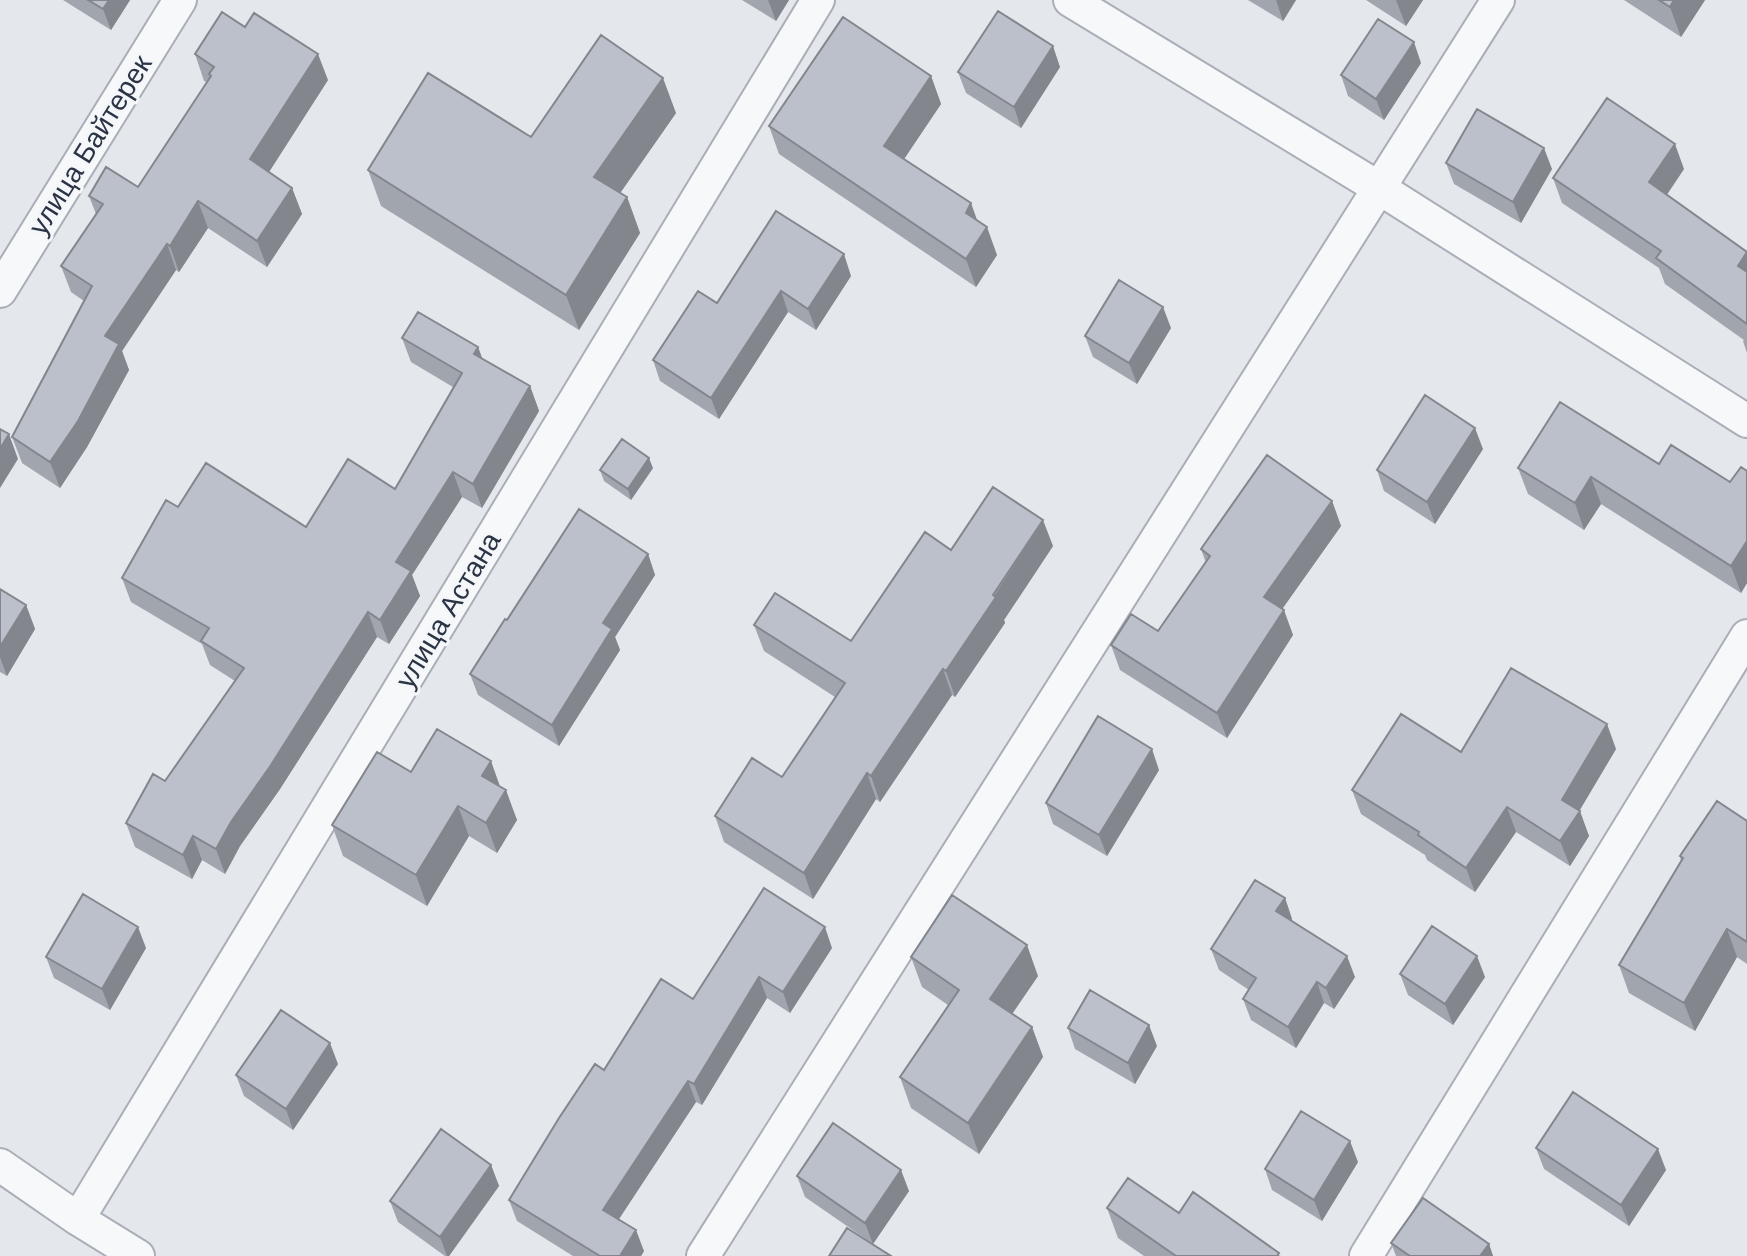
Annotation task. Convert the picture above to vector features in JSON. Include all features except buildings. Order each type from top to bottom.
[{"type":"street","name":"улица Байтерек","points":[[0,291],[180,0]]},
{"type":"street","name":"улица Астана","points":[[78,1219],[818,0]]},
{"type":"street","points":[[1070,0],[1379,188],[1747,421]]},
{"type":"street","points":[[703,1256],[1498,0]]},
{"type":"street","points":[[1366,1256],[1747,636]]},
{"type":"street","points":[[0,1165],[138,1256]]}]
